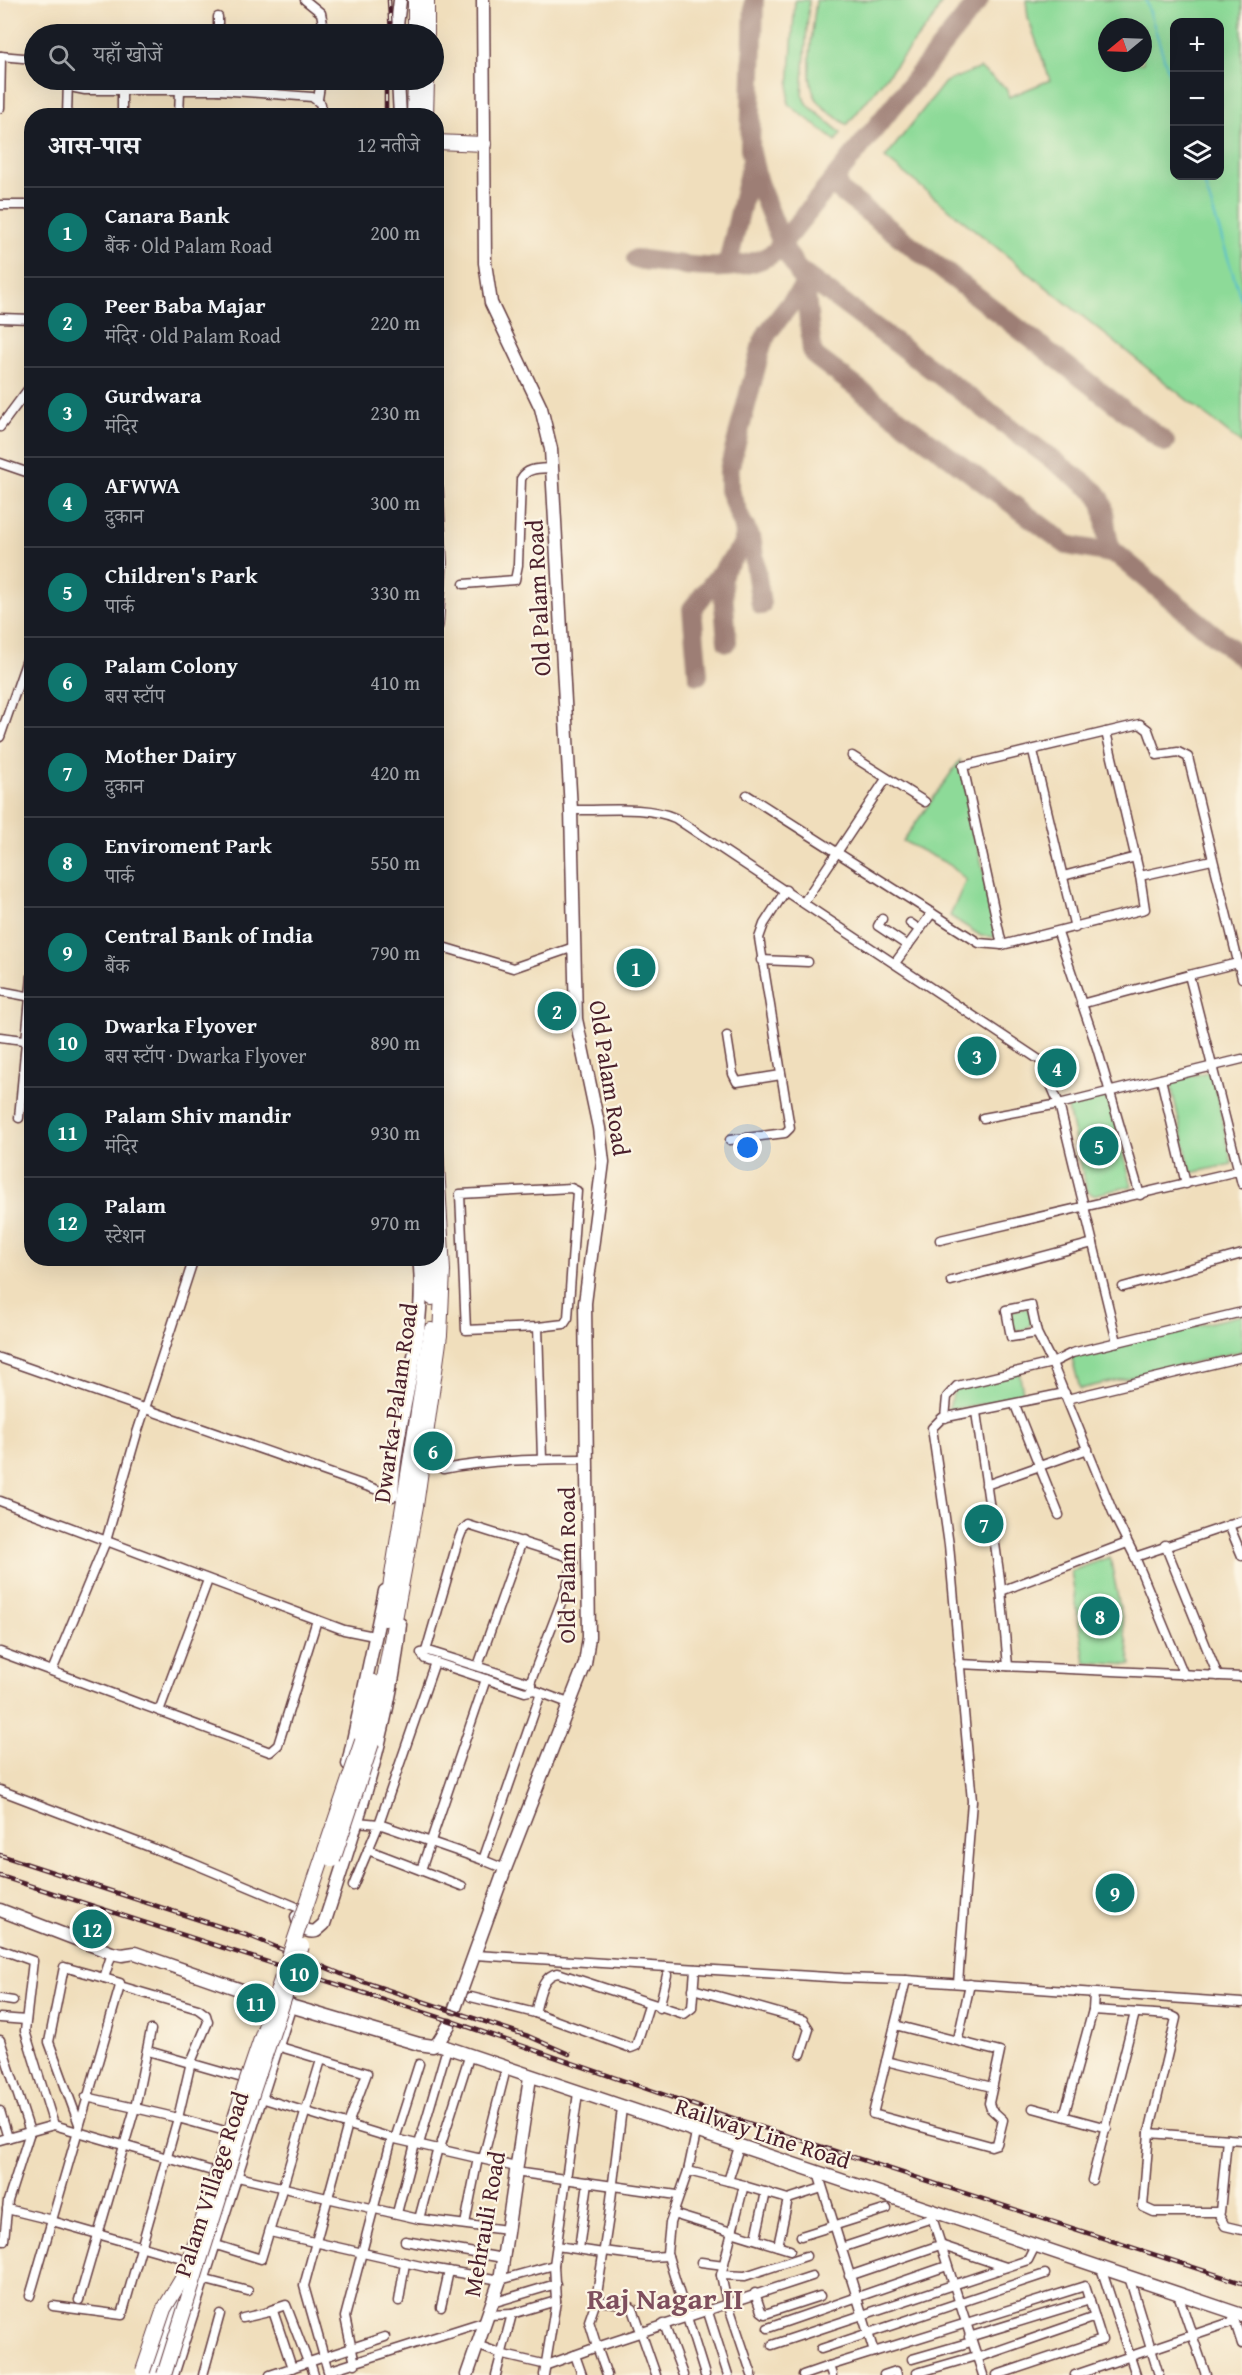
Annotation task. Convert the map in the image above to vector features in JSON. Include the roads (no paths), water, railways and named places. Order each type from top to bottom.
[{"type":"main road","points":[[415,0],[415,24]]},
{"type":"main road","points":[[427,0],[427,24]]},
{"type":"main road","points":[[414,108],[415,90]]},
{"type":"main road","points":[[426,108],[427,90]]},
{"type":"main road","points":[[444,142],[484,144]]},
{"type":"main road","name":"Dwarka-Palam Road","points":[[401,1554],[431,1335],[432,1266]]},
{"type":"main road","name":"Dwarka-Palam Road","points":[[401,1554],[440,1335],[443,1266]]},
{"type":"main road","points":[[164,2375],[252,2094],[372,1743],[401,1554]]},
{"type":"main road","points":[[147,2374],[165,2309],[185,2265],[362,1742],[395,1588]]},
{"type":"street","points":[[305,0],[321,13],[323,24]]},
{"type":"street","points":[[397,24],[400,0]]},
{"type":"street","name":"Old Palam Road","points":[[456,2008],[505,1869],[585,1664],[589,1636],[585,1303],[603,1162],[599,1128],[576,1019],[571,810],[553,468],[548,429],[541,408],[496,318],[487,288],[484,263],[483,0]]},
{"type":"street","points":[[218,17],[218,24]]},
{"type":"street","points":[[0,108],[0,56],[24,58]]},
{"type":"street","points":[[67,108],[68,90]]},
{"type":"street","points":[[98,90],[122,92],[219,90],[318,99]]},
{"type":"street","points":[[179,108],[180,90]]},
{"type":"street","points":[[319,90],[319,108]]},
{"type":"street","points":[[399,90],[400,108]]},
{"type":"street","points":[[122,92],[122,108]]},
{"type":"street","points":[[0,205],[24,205]]},
{"type":"street","points":[[0,318],[24,319]]},
{"type":"street","points":[[0,427],[24,395]]},
{"type":"street","points":[[0,411],[10,414]]},
{"type":"street","points":[[0,463],[24,471]]},
{"type":"street","points":[[464,584],[515,580],[521,479],[524,473],[531,470],[553,468]]},
{"type":"street","points":[[0,737],[24,668]]},
{"type":"street","points":[[1002,945],[963,768],[972,762],[1033,751],[1140,724],[1148,730],[1157,754],[1178,752],[1188,757],[1242,978]]},
{"type":"street","points":[[747,795],[979,943],[1002,945],[1058,933],[1145,909],[1136,857],[1106,732]]},
{"type":"street","points":[[1033,751],[1075,928]]},
{"type":"street","points":[[852,756],[925,802]]},
{"type":"street","points":[[804,902],[886,779]]},
{"type":"street","points":[[571,810],[663,812],[786,890],[1041,1061],[1059,1104],[1117,1342]]},
{"type":"street","points":[[1063,876],[1136,857]]},
{"type":"street","points":[[1140,876],[1212,860]]},
{"type":"street","points":[[730,1140],[789,1130],[761,960],[760,932],[786,890]]},
{"type":"street","points":[[895,963],[932,913]]},
{"type":"street","points":[[882,919],[879,926],[908,946]]},
{"type":"street","points":[[910,923],[920,930]]},
{"type":"street","points":[[1058,933],[1111,1091],[1140,1195]]},
{"type":"street","points":[[444,947],[513,968],[574,947]]},
{"type":"street","points":[[761,960],[808,962]]},
{"type":"street","points":[[1081,1004],[1238,963]]},
{"type":"street","points":[[1189,975],[1242,1184]]},
{"type":"street","points":[[0,992],[24,996]]},
{"type":"street","points":[[728,1036],[733,1074],[737,1082],[781,1075]]},
{"type":"street","points":[[0,1037],[24,1040]]},
{"type":"street","points":[[983,1118],[1059,1104],[1242,1059]]},
{"type":"street","points":[[19,1118],[24,1075]]},
{"type":"street","points":[[1161,1079],[1186,1184]]},
{"type":"street","points":[[940,1240],[1240,1171]]},
{"type":"street","points":[[571,1188],[577,1191],[568,1318],[564,1324],[538,1327],[466,1330],[460,1194],[571,1188]]},
{"type":"street","points":[[951,1281],[1093,1243]]},
{"type":"street","points":[[1123,1287],[1242,1254]]},
{"type":"street","points":[[52,1671],[106,1541],[145,1409],[191,1266]]},
{"type":"street","points":[[0,1358],[392,1495],[397,1436],[412,1370],[418,1316],[419,1266]]},
{"type":"street","points":[[1037,1333],[1011,1337],[1006,1310],[1031,1305],[1037,1333],[1052,1363],[1184,1675]]},
{"type":"street","points":[[945,1418],[947,1397],[953,1387],[1052,1363],[1072,1353],[1242,1312]]},
{"type":"street","points":[[538,1327],[542,1459]]},
{"type":"street","points":[[958,1983],[972,1801],[949,1545],[932,1432],[933,1425],[945,1418],[1066,1396],[1242,1357]]},
{"type":"street","points":[[1015,1405],[1059,1515]]},
{"type":"street","points":[[976,1412],[1003,1605],[1008,1666]]},
{"type":"street","points":[[986,1485],[1088,1449]]},
{"type":"street","points":[[443,1469],[469,1464],[542,1459],[587,1459]]},
{"type":"street","points":[[0,1502],[317,1620],[374,1636]]},
{"type":"street","points":[[1135,1557],[1165,1545],[1242,1521]]},
{"type":"street","points":[[426,1651],[462,1531],[468,1525],[566,1556],[573,1563],[483,1860]]},
{"type":"street","points":[[1228,1525],[1242,1556]]},
{"type":"street","points":[[478,1666],[522,1541]]},
{"type":"street","points":[[1001,1591],[1127,1543]]},
{"type":"street","points":[[1165,1545],[1218,1676]]},
{"type":"street","points":[[401,1554],[387,1712],[374,1770],[322,1926],[314,1932],[305,1930],[298,1920],[299,1908],[349,1761],[366,1691],[378,1614],[401,1554]]},
{"type":"street","points":[[159,1711],[208,1580]]},
{"type":"street","points":[[0,1652],[267,1752],[272,1751],[278,1745],[317,1620]]},
{"type":"street","points":[[535,1689],[525,1692],[422,1658],[421,1653],[426,1651],[478,1666],[535,1689],[571,1704]]},
{"type":"street","points":[[353,1886],[379,1824],[435,1662]]},
{"type":"street","points":[[959,1664],[1242,1677]]},
{"type":"street","points":[[421,1870],[486,1679]]},
{"type":"street","points":[[0,1790],[192,1863],[299,1908]]},
{"type":"street","points":[[357,1822],[379,1824],[505,1869]]},
{"type":"street","points":[[368,1850],[462,1886]]},
{"type":"street","name":"Railway Line Road","points":[[0,1910],[112,1953],[122,1955],[135,1953],[270,2000],[419,2044],[442,2046],[818,2173],[931,2214],[1129,2277],[1236,2316]]},
{"type":"street","points":[[0,1949],[33,1960],[26,2020],[29,2046],[54,2125]]},
{"type":"street","points":[[104,1978],[112,1953]]},
{"type":"street","points":[[474,1955],[958,1983],[1242,2003]]},
{"type":"street","points":[[53,2306],[122,2315],[178,2118],[190,2062],[207,2026],[206,2014],[193,2007],[64,1967],[50,2035],[51,2050],[78,2128]]},
{"type":"street","points":[[535,2013],[546,1980],[556,1973],[659,2008],[682,2014],[688,2013],[695,1969]]},
{"type":"street","points":[[659,2008],[667,1975]]},
{"type":"street","points":[[896,2025],[958,2039],[1000,2052],[989,2106],[1002,2117],[1003,2124],[998,2143],[991,2146],[874,2115],[873,2109],[906,1980]]},
{"type":"street","points":[[958,2039],[970,1984]]},
{"type":"street","points":[[30,2296],[120,1986]]},
{"type":"street","points":[[693,1989],[803,2020],[809,2029],[801,2054]]},
{"type":"street","points":[[1064,2116],[1093,2010],[1094,1993]]},
{"type":"street","points":[[471,1997],[535,2013],[633,2048],[636,2046],[649,2004]]},
{"type":"street","points":[[0,1999],[13,2001]]},
{"type":"street","points":[[7,2209],[142,2246],[185,2265],[212,2171],[270,2000]]},
{"type":"street","name":"Palam Village Road","points":[[172,2375],[290,2005]]},
{"type":"street","points":[[1093,2010],[1170,2015],[1176,2019],[1149,2133],[1143,2207],[1154,2212],[1218,2213]]},
{"type":"street","points":[[1092,2180],[1135,2013]]},
{"type":"street","points":[[0,2018],[26,2020]]},
{"type":"street","points":[[397,2213],[449,2025]]},
{"type":"street","points":[[79,2300],[135,2108],[151,2030]]},
{"type":"street","points":[[0,2040],[30,2132],[7,2209],[4,2240]]},
{"type":"street","points":[[278,2046],[367,2073],[348,2124],[304,2288],[329,2372],[489,2313],[556,2284]]},
{"type":"street","points":[[148,2050],[242,2078]]},
{"type":"street","points":[[419,2219],[439,2148],[469,2057]]},
{"type":"street","points":[[213,2244],[261,2259],[303,2111],[321,2060]]},
{"type":"street","points":[[886,2061],[992,2087]]},
{"type":"street","points":[[355,2364],[345,2317],[394,2139],[419,2064]]},
{"type":"street","points":[[465,2224],[506,2069]]},
{"type":"street","name":"Mehrauli Road","points":[[466,2375],[500,2280],[530,2077]]},
{"type":"street","points":[[544,2375],[556,2301],[556,2246],[578,2093]]},
{"type":"street","points":[[86,2097],[225,2131]]},
{"type":"street","points":[[261,2098],[394,2139],[481,2158],[516,2170],[677,2195]]},
{"type":"street","points":[[607,2375],[589,2325],[596,2301],[622,2108]]},
{"type":"street","points":[[1033,2108],[1107,2128]]},
{"type":"street","points":[[0,2111],[4,2139],[54,2125],[78,2128],[123,2145],[212,2171],[419,2219],[507,2230]]},
{"type":"street","points":[[696,2133],[688,2171],[677,2195],[667,2244],[668,2256],[705,2375]]},
{"type":"street","points":[[1149,2133],[1242,2140]]},
{"type":"street","points":[[1218,2213],[1222,2208],[1227,2139]]},
{"type":"street","points":[[728,2181],[740,2147]]},
{"type":"street","points":[[688,2171],[788,2199],[822,2188]]},
{"type":"street","points":[[818,2173],[874,2352]]},
{"type":"street","points":[[579,2249],[588,2182]]},
{"type":"street","points":[[744,2186],[722,2270],[728,2302],[752,2375]]},
{"type":"street","points":[[756,2238],[765,2192]]},
{"type":"street","points":[[778,2246],[788,2199]]},
{"type":"street","points":[[801,2236],[887,2209]]},
{"type":"street","points":[[1218,2213],[1225,2226],[1242,2230]]},
{"type":"street","points":[[673,2214],[790,2250]]},
{"type":"street","points":[[840,2248],[931,2214],[983,2375]]},
{"type":"street","points":[[270,2232],[405,2263],[500,2280],[555,2265]]},
{"type":"street","points":[[405,2241],[503,2258]]},
{"type":"street","points":[[849,2276],[940,2245],[1007,2267]]},
{"type":"street","points":[[556,2246],[649,2257],[668,2256]]},
{"type":"street","points":[[772,2345],[1030,2259],[1035,2246]]},
{"type":"street","points":[[700,2262],[745,2276],[806,2256]]},
{"type":"street","points":[[399,2301],[405,2263]]},
{"type":"street","points":[[768,2328],[947,2266]]},
{"type":"street","points":[[1101,2268],[1136,2375]]},
{"type":"street","points":[[441,2307],[449,2271]]},
{"type":"street","points":[[821,2349],[1045,2274]]},
{"type":"street","points":[[477,2345],[547,2365],[706,2309],[812,2276]]},
{"type":"street","points":[[1129,2277],[1159,2375]]},
{"type":"street","points":[[202,2280],[248,2292]]},
{"type":"street","points":[[803,2375],[830,2370],[874,2352],[1083,2285],[1102,2340],[997,2375]]},
{"type":"street","points":[[754,2293],[761,2311],[765,2314],[820,2296]]},
{"type":"street","points":[[1178,2294],[1206,2375]]},
{"type":"street","points":[[912,2359],[1090,2300]]},
{"type":"street","points":[[489,2313],[512,2314],[556,2301]]},
{"type":"street","points":[[596,2301],[631,2307],[656,2375]]},
{"type":"street","points":[[243,2318],[286,2305],[314,2375]]},
{"type":"street","points":[[706,2309],[728,2375]]},
{"type":"street","points":[[271,2310],[292,2368]]},
{"type":"street","points":[[203,2375],[220,2314]]},
{"type":"street","points":[[496,2375],[512,2314]]},
{"type":"street","points":[[1075,2375],[1092,2372],[1236,2316],[1242,2344]]},
{"type":"street","points":[[916,2373],[976,2357],[1095,2317]]},
{"type":"street","points":[[664,2324],[683,2375]]},
{"type":"street","points":[[270,2375],[385,2337]]},
{"type":"street","points":[[575,2355],[582,2375]]},
{"type":"street","points":[[884,2375],[896,2371],[897,2375]]},
{"type":"waterway","points":[[1146,0],[1170,77]]},
{"type":"waterway","points":[[1203,180],[1242,302]]},
{"type":"railway","points":[[389,0],[390,24]]},
{"type":"railway","points":[[386,90],[386,108]]},
{"type":"railway","points":[[0,1855],[252,1937],[346,1976],[528,2036],[569,2054]]},
{"type":"railway","points":[[0,1876],[451,2021],[708,2110],[1242,2283]]},
{"type":"place","name":"Canara Bank","points":[[636,968]]},
{"type":"place","name":"Peer Baba Majar","points":[[557,1011]]},
{"type":"place","name":"Gurdwara","points":[[977,1056]]},
{"type":"place","name":"AFWWA","points":[[1057,1068]]},
{"type":"place","name":"Children's Park","points":[[1099,1146]]},
{"type":"place","name":"Palam Colony","points":[[433,1451]]},
{"type":"place","name":"Mother Dairy","points":[[984,1524]]},
{"type":"place","name":"Enviroment Park","points":[[1100,1616]]},
{"type":"place","name":"Central Bank of India","points":[[1115,1893]]},
{"type":"place","name":"Palam","points":[[92,1929]]},
{"type":"place","name":"Dwarka Flyover","points":[[299,1973]]},
{"type":"place","name":"Palam Shiv mandir","points":[[256,2003]]},
{"type":"district","name":"Raj Nagar II","points":[[665,2298]]}]
